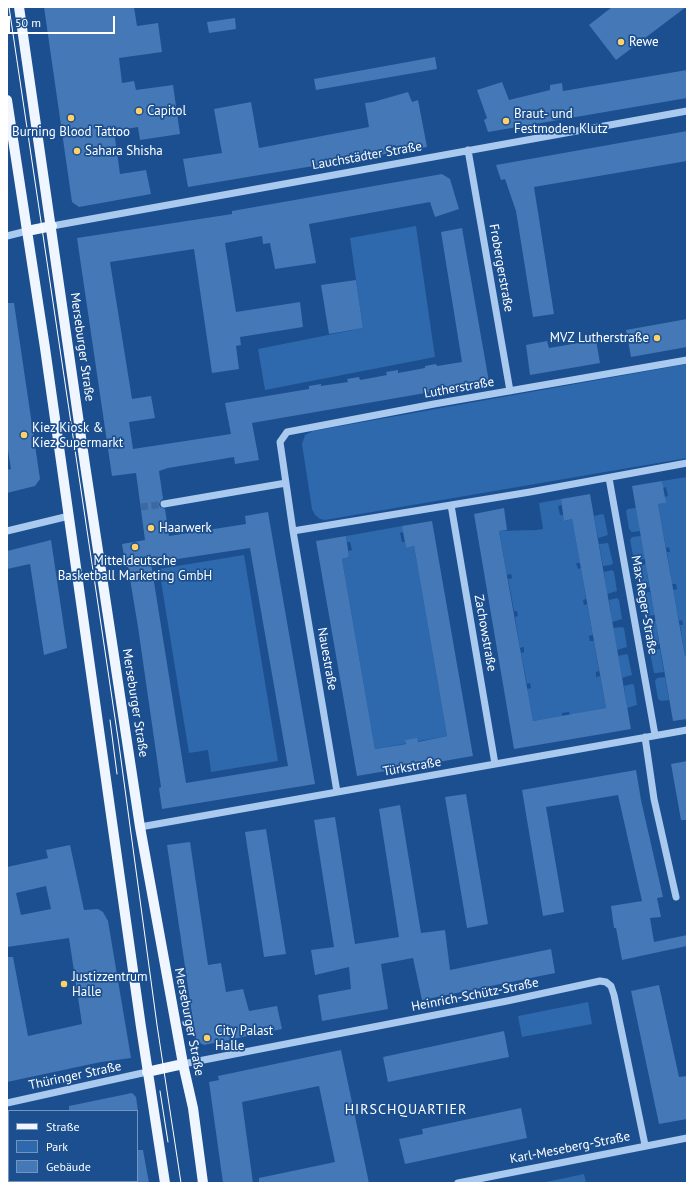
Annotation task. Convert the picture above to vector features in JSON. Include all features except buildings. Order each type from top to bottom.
[{"type":"main road","name":"Merseburger Straße","points":[[19,7],[52,226],[83,450],[140,827],[182,1064],[193,1108],[203,1183]]},
{"type":"main road","points":[[7,100],[69,516],[147,1072],[165,1183]]},
{"type":"main road","points":[[27,231],[52,226]]},
{"type":"main road","points":[[147,1072],[182,1064]]},
{"type":"street","name":"Lauchstädter Straße","points":[[52,226],[687,111]]},
{"type":"street","name":"Frobergerstraße","points":[[468,150],[510,391]]},
{"type":"street","points":[[7,236],[27,231]]},
{"type":"street","name":"Lutherstraße","points":[[294,531],[280,442],[287,432],[434,404],[687,360]]},
{"type":"street","points":[[294,531],[687,464]]},
{"type":"street","name":"Max-Reger-Straße","points":[[609,478],[655,736]]},
{"type":"street","points":[[164,504],[286,483]]},
{"type":"street","name":"Zachowstraße","points":[[451,505],[495,764]]},
{"type":"street","points":[[7,531],[69,516]]},
{"type":"street","name":"Nauestraße","points":[[294,531],[337,792]]},
{"type":"street","name":"Türkstraße","points":[[140,827],[687,730]]},
{"type":"street","points":[[645,737],[654,799],[676,897]]},
{"type":"street","name":"Heinrich-Schütz-Straße","points":[[182,1064],[492,1004],[600,981],[606,982],[611,986],[614,995],[644,1146]]},
{"type":"street","name":"Thüringer Straße","points":[[7,1103],[147,1072]]},
{"type":"street","name":"Karl-Meseberg-Straße","points":[[458,1183],[687,1138]]},
{"type":"green space","points":[[416,226],[435,357],[265,390],[258,349],[363,328],[350,238]]},
{"type":"green space","points":[[687,364],[687,458],[325,520],[320,519],[315,515],[312,509],[302,444],[305,435],[313,431]]},
{"type":"green space","points":[[687,477],[687,656],[685,656],[680,625],[683,625],[682,620],[679,621],[673,590],[677,589],[676,584],[672,584],[667,552],[670,552],[669,547],[666,548],[658,504],[665,503],[664,497],[668,496],[666,487],[663,488],[662,481]]},
{"type":"green space","points":[[561,499],[562,505],[558,506],[560,515],[563,515],[565,521],[572,519],[580,563],[576,563],[578,569],[581,568],[586,599],[583,600],[584,605],[587,604],[593,635],[589,636],[590,641],[594,641],[599,671],[596,672],[596,677],[600,676],[606,708],[570,715],[569,712],[562,713],[562,716],[533,721],[527,689],[531,688],[530,683],[527,684],[521,653],[524,652],[524,647],[520,648],[515,617],[518,616],[517,611],[514,611],[508,579],[512,578],[511,574],[507,575],[499,531],[543,529],[539,503]]},
{"type":"green space","points":[[636,508],[640,531],[632,532],[629,529],[626,511],[628,509]]},
{"type":"green space","points":[[603,514],[608,535],[598,538],[594,516]]},
{"type":"green space","points":[[402,526],[404,532],[400,533],[402,542],[405,542],[406,548],[414,546],[447,736],[375,749],[342,559],[349,557],[348,551],[352,550],[350,542],[347,542],[346,536]]},
{"type":"green space","points":[[641,536],[645,559],[634,560],[630,540],[632,537]]},
{"type":"green space","points":[[608,543],[613,563],[611,565],[603,566],[599,544]]},
{"type":"green space","points":[[244,555],[278,761],[211,772],[208,750],[189,753],[159,569]]},
{"type":"green space","points":[[646,564],[649,587],[641,589],[635,568]]},
{"type":"green space","points":[[612,570],[614,572],[617,591],[607,594],[604,572]]},
{"type":"green space","points":[[650,592],[655,615],[646,616],[644,614],[641,596],[642,593]]},
{"type":"green space","points":[[617,598],[619,600],[622,619],[612,622],[609,600]]},
{"type":"green space","points":[[656,621],[659,644],[651,645],[649,644],[645,625],[647,622]]},
{"type":"green space","points":[[613,628],[624,628],[627,647],[617,650]]},
{"type":"green space","points":[[660,649],[664,672],[654,673],[650,653],[652,650]]},
{"type":"green space","points":[[627,654],[632,675],[622,678],[618,656]]},
{"type":"green space","points":[[665,677],[669,700],[661,701],[658,699],[655,681],[657,678]]},
{"type":"green space","points":[[634,685],[637,705],[627,708],[624,686]]},
{"type":"green space","points":[[588,1002],[592,1024],[522,1037],[518,1016]]},
{"type":"green space","points":[[584,1174],[586,1183],[541,1183]]},
{"type":"tunnel","points":[[141,507],[164,504]]},
{"type":"tram line","points":[[9,7],[119,745],[157,1025],[181,1183]]},
{"type":"tram line","points":[[110,720],[117,774]]},
{"type":"tram line","points":[[160,1091],[168,1142]]},
{"type":"place","name":"Rewe","points":[[621,42]]},
{"type":"place","name":"Capitol","points":[[139,111]]},
{"type":"place","name":"Burning Blood Tattoo","points":[[71,118]]},
{"type":"place","name":"Braut- und Festmoden Klutz","points":[[506,121]]},
{"type":"place","name":"Sahara Shisha","points":[[77,151]]},
{"type":"place","name":"MVZ Lutherstraße","points":[[657,338]]},
{"type":"place","name":"Kiez Kiosk & Kiez Supermarkt","points":[[24,435]]},
{"type":"place","name":"Haarwerk","points":[[151,528]]},
{"type":"place","name":"Mitteldeutsche Basketball Marketing GmbH","points":[[135,547]]},
{"type":"place","name":"Justizzentrum Halle","points":[[64,984]]},
{"type":"place","name":"City Palast Halle","points":[[207,1038]]},
{"type":"district","name":"HIRSCHQUARTIER","points":[[406,1110]]}]
